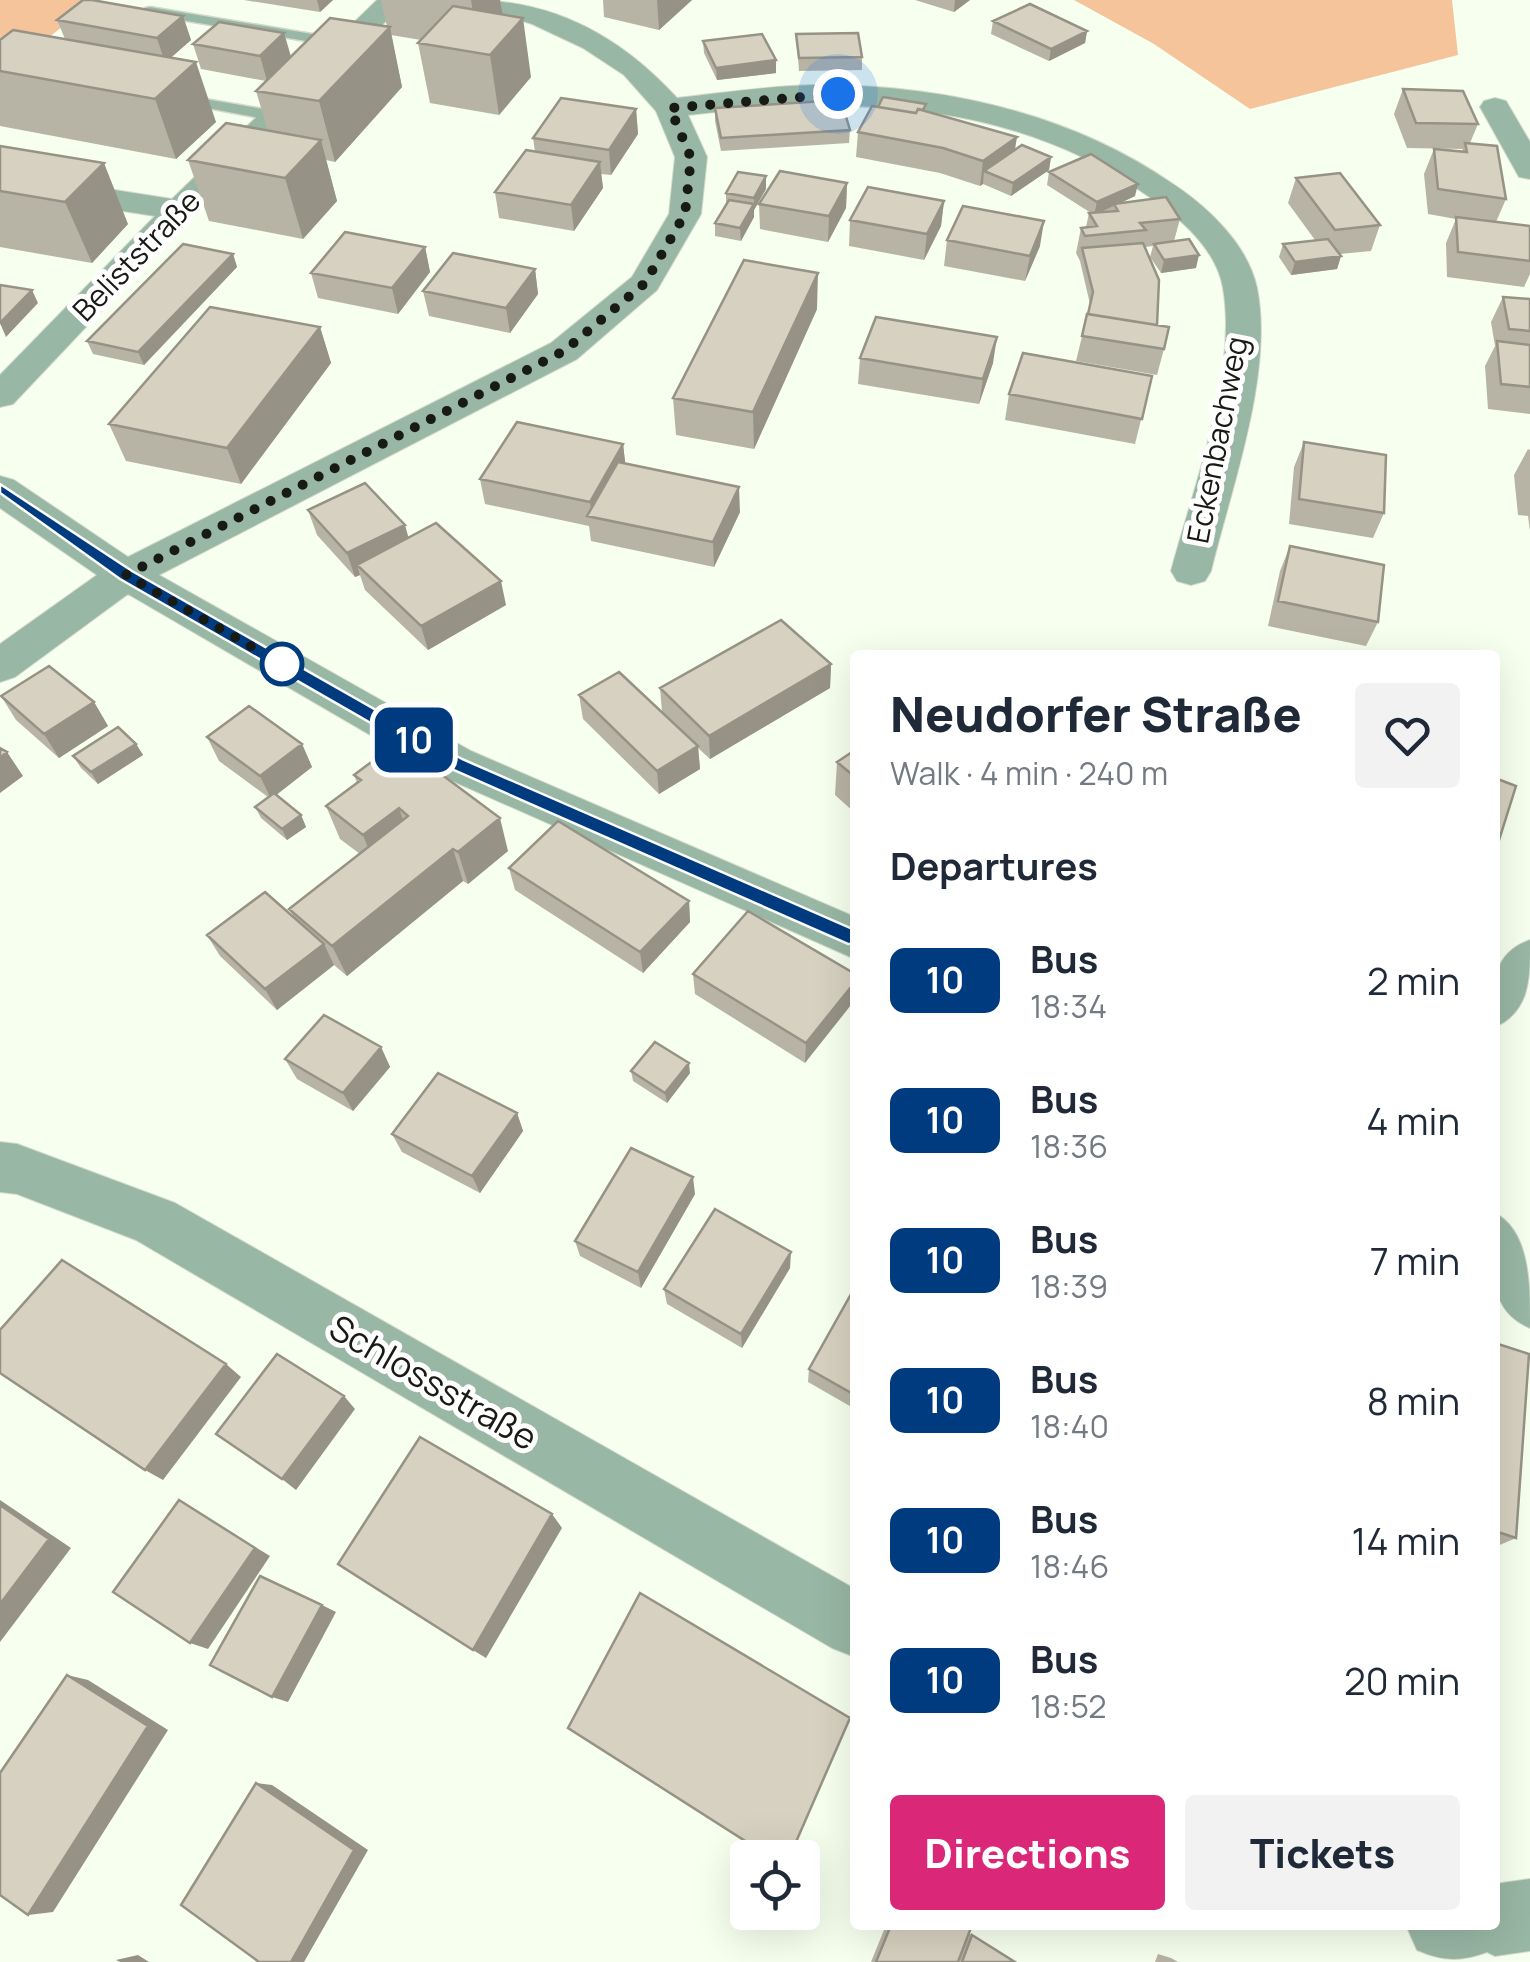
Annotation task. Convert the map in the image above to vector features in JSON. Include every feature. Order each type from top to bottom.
[{"type":"street","name":"Beliststraße","points":[[0,396],[179,210],[393,0]]},
{"type":"street","points":[[0,666],[126,575],[564,351],[645,283],[685,214],[691,158],[670,108],[634,69],[593,42],[542,18],[484,0]]},
{"type":"street","name":"Eckenbachweg","points":[[670,108],[810,94],[866,94],[982,112],[1044,130],[1101,153],[1151,180],[1189,211],[1222,248],[1240,286],[1242,348],[1191,570]]},
{"type":"street","points":[[1495,107],[1530,170]]},
{"type":"street","points":[[0,182],[179,210]]},
{"type":"street","points":[[0,489],[126,575],[456,763],[850,936]]},
{"type":"street","points":[[1500,999],[1530,961]]},
{"type":"street","name":"Schlossstraße","points":[[0,1167],[17,1169],[155,1221],[850,1623]]},
{"type":"street","points":[[1500,1919],[1530,1915]]},
{"type":"lane","points":[[134,8],[348,44]]},
{"type":"lane","points":[[163,96],[275,116]]},
{"type":"shaded area","points":[[0,0],[95,0],[0,77]]},
{"type":"shaded area","points":[[1074,0],[1452,0],[1458,55],[1250,109],[1154,44]]},
{"type":"building","points":[[83,0],[183,16],[157,38],[57,20]]},
{"type":"building","points":[[1030,4],[1087,31],[1051,49],[993,21]]},
{"type":"building","points":[[453,6],[523,18],[490,55],[418,43]]},
{"type":"building","points":[[330,18],[390,27],[319,101],[256,91]]},
{"type":"building","points":[[219,22],[284,33],[260,56],[193,44]]},
{"type":"building","points":[[13,30],[196,62],[155,99],[0,71],[0,40]]},
{"type":"building","points":[[858,33],[862,57],[799,58],[796,34]]},
{"type":"building","points":[[762,34],[776,60],[716,68],[703,41]]},
{"type":"building","points":[[1403,89],[1463,91],[1478,124],[1416,123]]},
{"type":"building","points":[[883,97],[926,104],[916,113],[878,107]]},
{"type":"building","points":[[561,98],[636,109],[609,150],[533,138]]},
{"type":"building","points":[[841,100],[850,130],[721,138],[715,108]]},
{"type":"building","points":[[872,106],[916,113],[918,109],[1017,137],[983,161],[943,148],[858,132]]},
{"type":"building","points":[[226,123],[321,140],[285,178],[188,160]]},
{"type":"building","points":[[1465,143],[1497,146],[1506,199],[1438,189],[1434,149],[1467,152]]},
{"type":"building","points":[[1022,145],[1051,157],[1013,183],[984,171]]},
{"type":"building","points":[[0,146],[104,163],[65,202],[0,191]]},
{"type":"building","points":[[526,150],[600,162],[571,205],[495,192]]},
{"type":"building","points":[[1091,154],[1138,184],[1097,202],[1049,172]]},
{"type":"building","points":[[780,171],[847,183],[829,216],[759,204]]},
{"type":"building","points":[[738,172],[766,176],[754,198],[726,193]]},
{"type":"building","points":[[1340,173],[1380,225],[1335,230],[1296,178]]},
{"type":"building","points":[[868,187],[944,201],[927,234],[850,220]]},
{"type":"building","points":[[1166,197],[1180,219],[1140,223],[1146,230],[1085,236],[1081,228],[1097,226],[1089,213],[1118,211],[1114,204]]},
{"type":"building","points":[[729,200],[754,204],[740,228],[715,223]]},
{"type":"building","points":[[963,206],[1044,221],[1030,256],[947,240]]},
{"type":"building","points":[[1456,217],[1530,226],[1530,261],[1458,252]]},
{"type":"building","points":[[345,232],[425,247],[392,288],[311,273]]},
{"type":"building","points":[[1189,239],[1199,255],[1164,260],[1154,244]]},
{"type":"building","points":[[1328,239],[1341,256],[1295,262],[1283,244]]},
{"type":"building","points":[[1143,243],[1159,280],[1157,325],[1088,314],[1093,292],[1082,248]]},
{"type":"building","points":[[183,244],[233,254],[138,352],[87,341]]},
{"type":"building","points":[[453,253],[535,269],[506,308],[423,291]]},
{"type":"building","points":[[744,260],[818,273],[753,412],[673,398]]},
{"type":"building","points":[[0,285],[32,290],[0,323]]},
{"type":"building","points":[[1503,297],[1530,299],[1530,331],[1509,329]]},
{"type":"building","points":[[210,307],[320,327],[227,448],[109,424]]},
{"type":"building","points":[[1087,314],[1169,327],[1164,349],[1082,336]]},
{"type":"building","points":[[876,317],[997,337],[983,379],[860,358]]},
{"type":"building","points":[[1497,341],[1530,345],[1530,387],[1501,384]]},
{"type":"building","points":[[1023,353],[1152,376],[1142,419],[1009,394]]},
{"type":"building","points":[[517,422],[623,444],[590,502],[480,479]]},
{"type":"building","points":[[1304,442],[1386,455],[1384,513],[1299,499]]},
{"type":"building","points":[[618,462],[739,487],[713,542],[587,516]]},
{"type":"building","points":[[365,483],[405,525],[347,553],[308,510]]},
{"type":"building","points":[[436,523],[501,581],[421,626],[357,565]]},
{"type":"building","points":[[1290,546],[1384,565],[1378,622],[1278,601]]},
{"type":"building","points":[[781,620],[831,664],[709,736],[660,688]]},
{"type":"building","points":[[49,666],[94,702],[44,734],[1,696]]},
{"type":"building","points":[[619,672],[698,746],[657,771],[579,695]]},
{"type":"building","points":[[249,706],[302,744],[260,776],[207,737]]},
{"type":"building","points":[[118,727],[136,744],[91,772],[73,756]]},
{"type":"building","points":[[398,742],[500,818],[458,852],[453,849],[332,946],[289,909],[408,816],[399,808],[363,835],[326,806],[361,780],[354,775]]},
{"type":"building","points":[[850,753],[850,773],[837,762]]},
{"type":"building","points":[[1500,780],[1516,786],[1500,837]]},
{"type":"building","points":[[274,793],[301,815],[282,829],[255,807]]},
{"type":"building","points":[[558,821],[689,901],[640,952],[509,868]]},
{"type":"building","points":[[265,892],[324,944],[265,989],[207,935]]},
{"type":"building","points":[[748,911],[850,971],[850,988],[806,1043],[693,974]]},
{"type":"building","points":[[324,1015],[381,1047],[343,1093],[285,1059]]},
{"type":"building","points":[[655,1042],[689,1063],[665,1093],[631,1071]]},
{"type":"building","points":[[438,1073],[517,1113],[472,1176],[392,1134]]},
{"type":"building","points":[[631,1148],[693,1177],[638,1272],[575,1241]]},
{"type":"building","points":[[715,1209],[791,1252],[741,1334],[664,1289]]},
{"type":"building","points":[[62,1260],[226,1364],[145,1470],[0,1373],[0,1330]]},
{"type":"building","points":[[850,1296],[850,1392],[809,1369]]},
{"type":"building","points":[[1500,1345],[1529,1354],[1516,1538],[1500,1533]]},
{"type":"building","points":[[277,1354],[344,1396],[282,1479],[216,1434]]},
{"type":"building","points":[[420,1437],[552,1514],[473,1650],[338,1564]]},
{"type":"building","points":[[179,1500],[255,1548],[190,1643],[113,1592]]},
{"type":"building","points":[[0,1505],[49,1539],[0,1604]]},
{"type":"building","points":[[260,1576],[322,1605],[272,1697],[210,1665]]},
{"type":"building","points":[[640,1593],[850,1718],[797,1840],[744,1840],[568,1728]]},
{"type":"building","points":[[67,1675],[148,1726],[28,1915],[0,1895],[0,1773]]},
{"type":"building","points":[[256,1783],[354,1850],[291,1962],[259,1962],[181,1905]]},
{"type":"building","points":[[889,1930],[970,1930],[958,1962],[876,1962]]},
{"type":"building","points":[[972,1935],[1015,1962],[962,1962]]},
{"type":"bus line","name":"10","points":[[0,489],[126,575],[456,763],[850,937]]},
{"type":"route","points":[[282,664],[126,575],[564,351],[645,283],[685,214],[691,158],[670,108],[838,94]]}]
